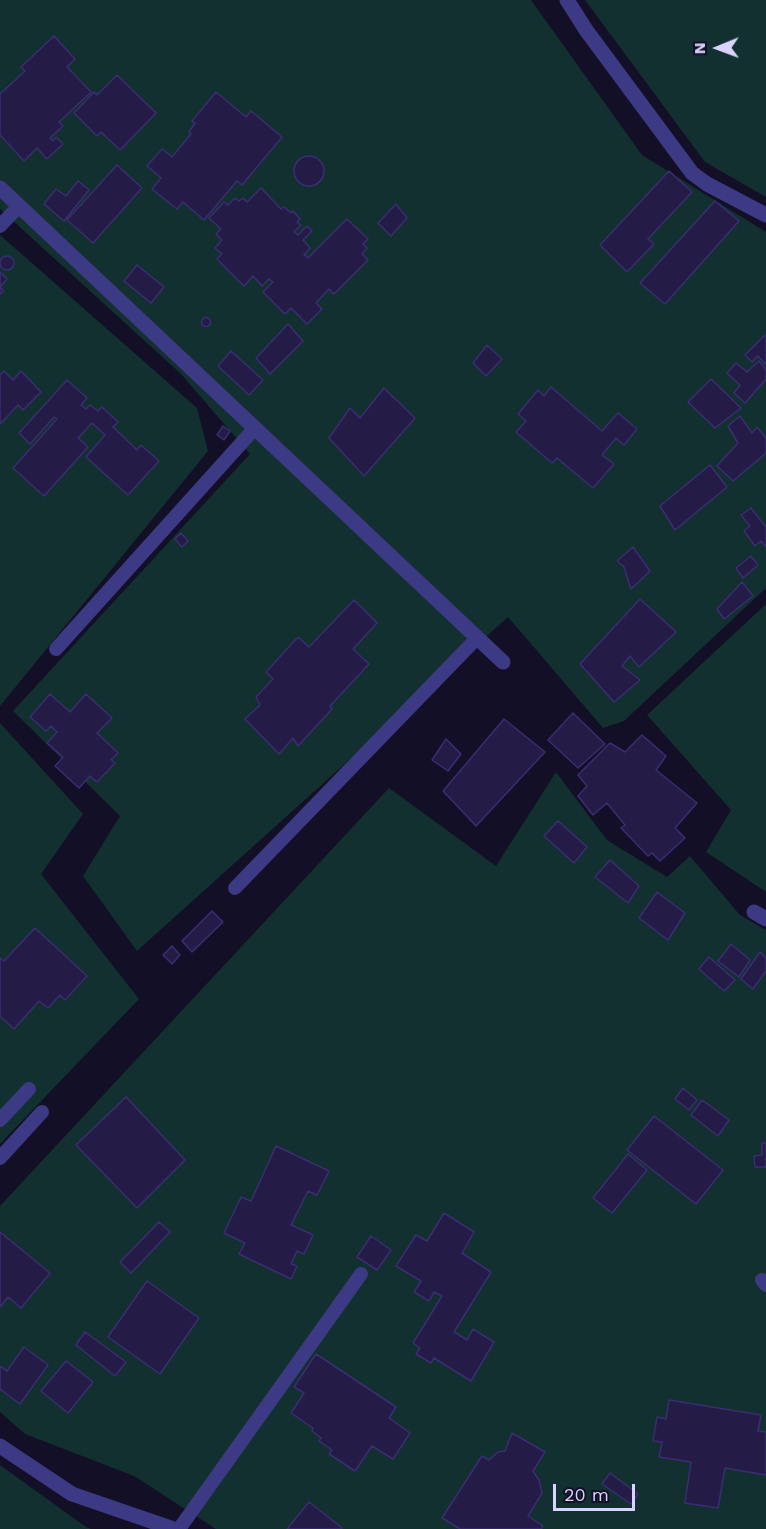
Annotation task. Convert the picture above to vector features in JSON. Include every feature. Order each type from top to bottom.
[{"type":"street","points":[[567,0],[586,30],[692,172],[707,184],[766,215]]},
{"type":"street","points":[[0,188],[503,662]]},
{"type":"street","points":[[0,1446],[72,1494],[177,1529]]},
{"type":"lane","points":[[0,226],[19,206]]},
{"type":"lane","points":[[56,649],[255,428]]},
{"type":"lane","points":[[235,888],[477,638]]},
{"type":"lane","points":[[0,1120],[29,1089]]},
{"type":"lane","points":[[0,1158],[42,1112]]},
{"type":"lane","points":[[177,1529],[361,1274]]},
{"type":"green space","points":[[0,0],[531,0],[642,155],[766,232],[766,588],[624,721],[603,728],[508,617],[137,951],[83,876],[120,816],[13,711],[250,454],[181,374],[0,209]]},
{"type":"green space","points":[[585,0],[766,0],[766,197],[705,162]]},
{"type":"green space","points":[[0,235],[197,408],[208,451],[0,706]]},
{"type":"green space","points":[[766,604],[766,892],[706,852],[731,810],[647,715]]},
{"type":"green space","points":[[0,723],[83,814],[41,874],[139,999],[0,1144]]},
{"type":"green space","points":[[556,772],[607,840],[667,877],[690,856],[740,915],[766,930],[766,1529],[216,1529],[134,1476],[25,1434],[0,1412],[0,1206],[389,788],[496,866]]},
{"type":"green space","points":[[0,1465],[86,1527],[91,1529],[0,1529]]},
{"type":"building","points":[[54,36],[75,59],[67,67],[91,92],[59,122],[63,126],[50,138],[53,141],[56,137],[63,144],[47,159],[37,148],[24,161],[0,135],[0,94],[25,71],[21,67]]},
{"type":"building","points":[[117,75],[156,113],[120,150],[101,132],[97,136],[74,113],[94,92],[97,95]]},
{"type":"building","points":[[216,92],[246,117],[251,111],[282,137],[242,185],[237,181],[204,220],[183,202],[177,209],[152,189],[161,178],[147,166],[162,149],[172,157],[191,134],[189,132],[195,123],[192,121]]},
{"type":"building","points":[[309,156],[319,161],[324,171],[319,181],[309,186],[299,181],[294,171],[299,161]]},
{"type":"building","points":[[117,165],[142,188],[93,243],[67,220]]},
{"type":"building","points":[[669,171],[692,192],[648,239],[654,244],[627,272],[600,245]]},
{"type":"building","points":[[78,181],[89,190],[64,221],[44,204],[56,189],[66,196]]},
{"type":"building","points":[[261,188],[281,209],[284,207],[291,213],[293,211],[300,219],[297,222],[301,225],[294,232],[298,235],[307,226],[312,231],[303,240],[310,248],[304,255],[308,258],[347,219],[368,239],[363,244],[367,248],[362,254],[368,260],[334,294],[329,289],[316,303],[322,309],[307,324],[291,308],[285,314],[263,292],[273,282],[269,279],[262,286],[253,276],[244,286],[217,259],[222,254],[215,248],[222,240],[216,234],[221,229],[209,218],[224,202],[228,205],[235,198],[239,201],[243,198],[247,202]]},
{"type":"building","points":[[715,201],[739,221],[665,304],[640,283]]},
{"type":"building","points":[[396,204],[407,218],[391,236],[378,223]]},
{"type":"building","points":[[4,256],[10,256],[14,263],[10,270],[4,270],[0,266],[0,260]]},
{"type":"building","points":[[137,265],[164,287],[151,303],[124,281]]},
{"type":"building","points":[[0,272],[7,279],[0,287]]},
{"type":"building","points":[[206,317],[211,322],[206,327],[201,322]]},
{"type":"building","points":[[288,324],[303,341],[270,374],[256,358]]},
{"type":"building","points":[[765,335],[766,365],[758,356],[752,362],[745,355]]},
{"type":"building","points":[[487,345],[502,359],[486,376],[473,363]]},
{"type":"building","points":[[231,351],[263,380],[249,395],[218,366]]},
{"type":"building","points":[[759,361],[766,370],[766,379],[745,403],[734,393],[740,385],[727,373],[736,363],[747,372]]},
{"type":"building","points":[[4,371],[13,380],[21,371],[41,392],[23,410],[18,405],[0,424],[0,375]]},
{"type":"building","points":[[711,379],[741,408],[715,428],[688,402]]},
{"type":"building","points":[[67,380],[87,398],[81,405],[86,409],[90,405],[98,411],[102,407],[118,422],[113,427],[137,450],[141,445],[159,461],[128,495],[86,457],[105,435],[92,423],[78,438],[88,447],[44,496],[13,468],[57,419],[54,417],[30,444],[19,433]]},
{"type":"building","points":[[551,387],[602,431],[618,413],[637,429],[624,445],[616,438],[602,455],[614,464],[593,488],[557,458],[552,463],[516,432],[526,421],[518,414],[538,390],[544,396]]},
{"type":"building","points":[[384,388],[415,418],[364,476],[329,438],[350,408],[360,418]]},
{"type":"building","points":[[740,416],[752,433],[757,427],[766,438],[766,453],[733,481],[717,466],[738,443],[728,426]]},
{"type":"building","points":[[223,426],[230,431],[224,440],[217,435]]},
{"type":"building","points":[[710,465],[727,487],[675,530],[660,506]]},
{"type":"building","points":[[751,508],[766,527],[766,547],[761,541],[755,546],[744,531],[750,526],[741,515]]},
{"type":"building","points":[[181,533],[188,541],[182,547],[175,539]]},
{"type":"building","points":[[633,547],[650,571],[631,589],[624,567],[617,561]]},
{"type":"building","points":[[751,556],[758,565],[743,578],[736,568]]},
{"type":"building","points":[[742,582],[753,596],[724,619],[717,609]]},
{"type":"building","points":[[640,599],[676,632],[639,667],[630,656],[622,666],[640,680],[614,702],[580,664]]},
{"type":"building","points":[[354,600],[377,623],[353,649],[369,664],[330,706],[332,709],[298,746],[293,738],[279,754],[245,719],[260,705],[256,697],[273,679],[266,672],[298,637],[309,647]]},
{"type":"building","points":[[50,694],[70,712],[86,694],[112,718],[97,733],[118,753],[111,760],[115,763],[97,782],[90,776],[79,788],[55,766],[63,757],[47,743],[57,732],[51,726],[46,731],[30,717]]},
{"type":"building","points":[[573,713],[605,744],[578,768],[548,740]]},
{"type":"building","points":[[504,719],[545,752],[476,826],[443,791]]},
{"type":"building","points":[[642,735],[666,756],[656,770],[697,803],[675,828],[685,838],[660,861],[652,853],[648,856],[621,828],[625,825],[607,803],[593,815],[578,796],[587,786],[578,775],[610,743],[625,752]]},
{"type":"building","points":[[446,739],[461,754],[448,771],[432,760]]},
{"type":"building","points":[[558,821],[587,847],[574,863],[544,836]]},
{"type":"building","points":[[610,860],[639,886],[628,903],[595,877]]},
{"type":"building","points":[[657,892],[685,913],[668,940],[639,918]]},
{"type":"building","points":[[212,911],[223,922],[192,952],[182,941]]},
{"type":"building","points":[[35,928],[87,976],[65,1000],[60,995],[48,1008],[39,1001],[14,1029],[0,1016],[0,958],[4,961]]},
{"type":"building","points":[[731,944],[750,960],[739,977],[718,961]]},
{"type":"building","points":[[172,946],[180,955],[172,964],[163,955]]},
{"type":"building","points":[[760,952],[766,958],[766,971],[753,989],[741,979]]},
{"type":"building","points":[[709,957],[735,980],[724,991],[699,969]]},
{"type":"building","points":[[683,1088],[697,1100],[689,1110],[675,1099]]},
{"type":"building","points":[[126,1097],[185,1160],[137,1208],[76,1145]]},
{"type":"building","points":[[702,1100],[729,1120],[718,1136],[691,1115]]},
{"type":"building","points":[[654,1116],[723,1170],[696,1204],[627,1150]]},
{"type":"building","points":[[762,1143],[766,1143],[766,1167],[755,1167],[754,1156],[762,1155]]},
{"type":"building","points":[[276,1146],[329,1171],[317,1195],[308,1191],[291,1225],[313,1235],[304,1254],[297,1251],[291,1264],[297,1266],[291,1279],[239,1254],[245,1243],[224,1233],[241,1197],[251,1201]]},
{"type":"building","points":[[628,1154],[647,1170],[612,1213],[593,1198]]},
{"type":"building","points":[[444,1213],[474,1232],[462,1253],[491,1272],[454,1332],[467,1340],[473,1329],[494,1342],[471,1381],[434,1358],[431,1363],[416,1354],[420,1348],[413,1343],[442,1296],[434,1292],[429,1301],[414,1292],[421,1281],[396,1266],[416,1235],[427,1241]]},
{"type":"building","points":[[159,1222],[170,1232],[131,1273],[120,1262]]},
{"type":"building","points":[[0,1232],[50,1273],[21,1308],[8,1297],[0,1307]]},
{"type":"building","points":[[371,1236],[391,1250],[377,1270],[357,1257]]},
{"type":"building","points":[[147,1281],[199,1318],[160,1374],[108,1337]]},
{"type":"building","points":[[85,1332],[126,1362],[115,1376],[76,1345]]},
{"type":"building","points":[[24,1347],[48,1365],[20,1404],[0,1389],[0,1366],[7,1371]]},
{"type":"building","points":[[316,1354],[396,1407],[389,1418],[410,1433],[393,1459],[372,1446],[355,1471],[329,1454],[332,1450],[319,1441],[321,1438],[312,1431],[313,1428],[291,1413],[304,1393],[294,1387]]},
{"type":"building","points":[[66,1361],[93,1382],[68,1413],[41,1391]]},
{"type":"building","points":[[669,1400],[761,1415],[758,1431],[766,1432],[766,1475],[725,1468],[718,1508],[685,1503],[691,1462],[659,1457],[662,1442],[653,1441],[657,1417],[666,1419]]},
{"type":"building","points":[[512,1433],[545,1452],[533,1471],[539,1480],[542,1493],[528,1516],[543,1526],[541,1529],[460,1529],[442,1518],[482,1456],[489,1460],[498,1452],[505,1451]]},
{"type":"building","points":[[610,1473],[638,1494],[631,1504],[602,1484]]},
{"type":"building","points":[[309,1502],[342,1528],[287,1529]]}]
